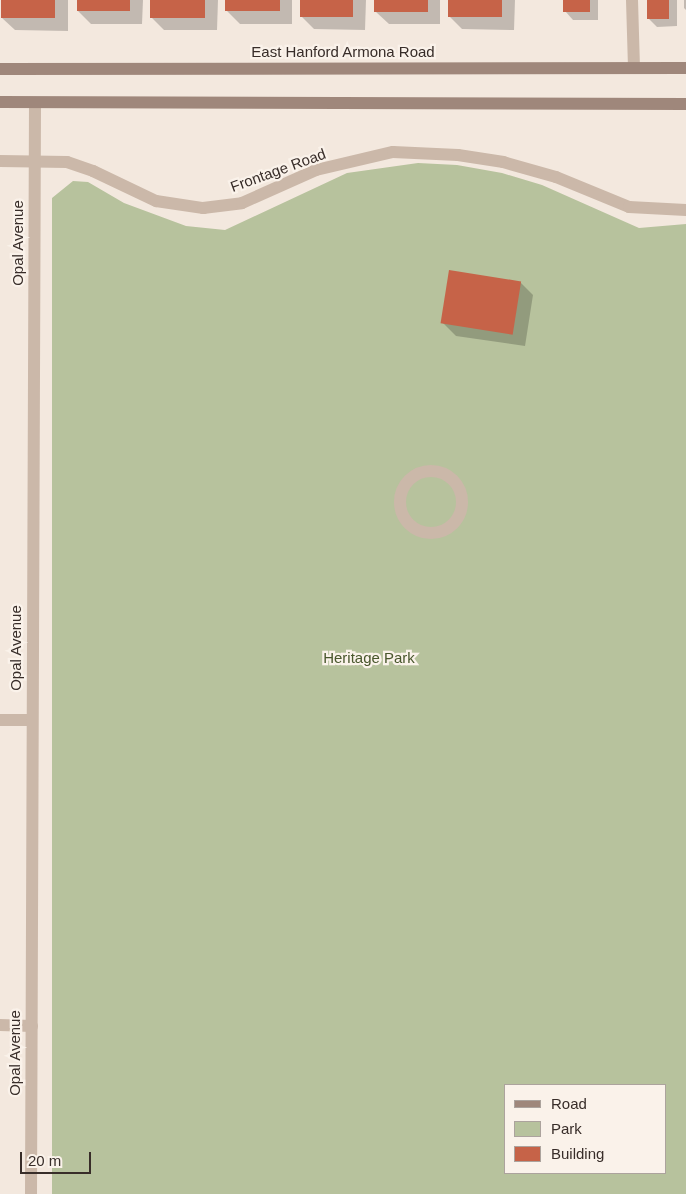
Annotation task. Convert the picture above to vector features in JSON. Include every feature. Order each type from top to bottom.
[{"type":"main road","name":"East Hanford Armona Road","points":[[0,69],[686,68]]},
{"type":"main road","points":[[0,102],[686,104]]},
{"type":"street","points":[[632,0],[634,68]]},
{"type":"street","name":"Opal Avenue","points":[[31,1194],[35,102]]},
{"type":"street","name":"Frontage Road","points":[[0,161],[36,160],[67,162],[93,171],[156,201],[203,208],[242,203],[316,170],[393,152],[458,155],[503,162],[556,177],[629,207],[686,210]]},
{"type":"street","points":[[439,472],[455,482],[463,498],[462,508],[459,517],[446,530],[438,533],[420,531],[405,520],[400,502],[402,492],[411,478],[421,473],[439,472]]},
{"type":"street","points":[[0,720],[32,720]]},
{"type":"street","points":[[0,1025],[32,1026]]},
{"type":"green space","name":"Heritage Park","points":[[418,163],[457,165],[502,173],[542,185],[639,228],[686,224],[686,1194],[52,1194],[52,198],[73,181],[88,182],[124,203],[186,226],[225,230],[347,173]]},
{"type":"building","points":[[1,0],[55,0],[55,18],[1,18]]},
{"type":"building","points":[[77,0],[130,0],[130,11],[77,11]]},
{"type":"building","points":[[150,0],[205,0],[205,18],[150,18]]},
{"type":"building","points":[[225,0],[280,0],[280,11],[225,11]]},
{"type":"building","points":[[300,0],[353,0],[353,17],[300,17]]},
{"type":"building","points":[[374,0],[428,0],[428,12],[374,12]]},
{"type":"building","points":[[448,0],[502,0],[502,17],[448,17]]},
{"type":"building","points":[[563,0],[590,0],[590,12],[563,12]]},
{"type":"building","points":[[647,0],[669,0],[669,19],[647,19]]},
{"type":"building","points":[[449,270],[521,281],[513,335],[441,323]]}]
